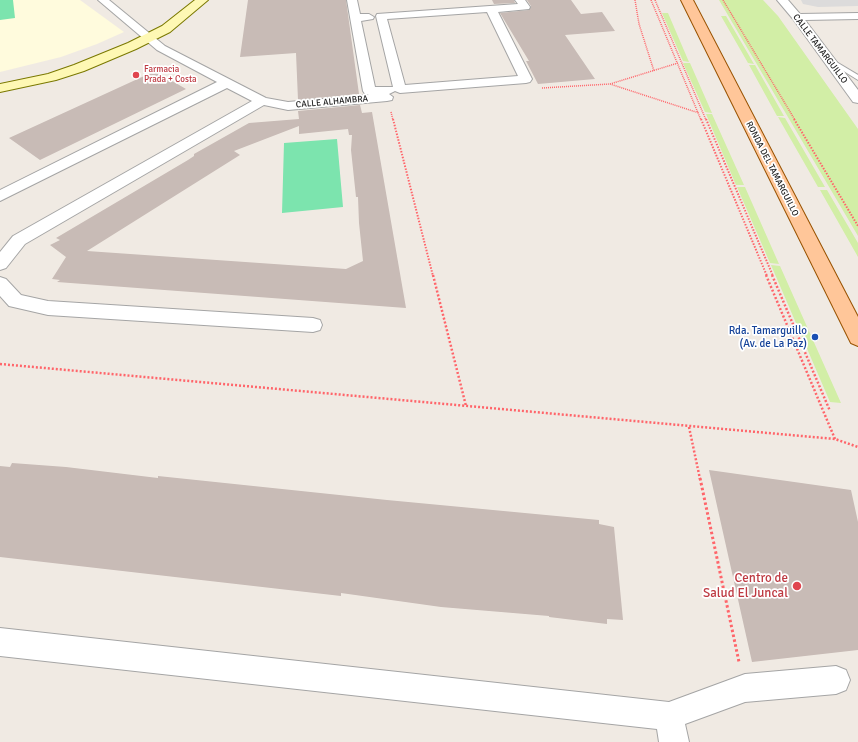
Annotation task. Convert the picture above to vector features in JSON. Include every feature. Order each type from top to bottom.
[{"type":"main road","name":"RONDA DEL TAMARGUILLO","points":[[687,0],[858,337]]},
{"type":"street","name":"CALLE ALHAMBRA","points":[[103,0],[161,48],[262,101],[288,106],[387,97]]},
{"type":"street","points":[[0,88],[79,68],[150,38],[183,17],[202,0]]},
{"type":"street","points":[[352,0],[369,91],[526,79],[491,9]]},
{"type":"street","points":[[355,18],[525,7],[520,0]]},
{"type":"street","name":"CALLE TAMARGUILLO","points":[[782,0],[797,17],[858,99]]},
{"type":"street","points":[[381,16],[400,89]]},
{"type":"street","points":[[797,17],[858,16]]},
{"type":"street","points":[[0,196],[226,83]]},
{"type":"street","points":[[0,264],[19,240],[262,101]]},
{"type":"street","points":[[0,284],[15,301],[48,308],[313,325]]},
{"type":"street","points":[[0,642],[671,729],[745,688],[836,680]]},
{"type":"lane","points":[[829,59],[858,78]]},
{"type":"path","points":[[635,0],[639,24],[654,71]]},
{"type":"path","points":[[651,0],[835,439]]},
{"type":"path","points":[[655,0],[830,411]]},
{"type":"path","points":[[723,0],[858,226]]},
{"type":"path","points":[[538,88],[610,84],[678,63]]},
{"type":"path","points":[[610,84],[698,113]]},
{"type":"path","points":[[387,97],[466,406]]},
{"type":"path","points":[[0,364],[835,439],[858,447]]},
{"type":"path","points":[[689,427],[745,688]]},
{"type":"shaded area","points":[[0,0],[80,0],[124,32],[61,57],[0,72]]},
{"type":"shaded area","points":[[801,0],[858,0],[858,6],[818,7],[803,4]]},
{"type":"green space","points":[[0,0],[13,0],[15,18],[0,20]]},
{"type":"green space","points":[[719,0],[763,0],[778,16],[858,129],[858,236]]},
{"type":"green space","points":[[662,13],[668,13],[689,62],[683,61]]},
{"type":"green space","points":[[721,16],[726,16],[754,64],[748,63]]},
{"type":"green space","points":[[683,63],[690,63],[712,113],[705,112]]},
{"type":"green space","points":[[749,65],[755,65],[784,116],[777,116]]},
{"type":"green space","points":[[706,114],[712,114],[744,185],[736,185]]},
{"type":"green space","points":[[778,117],[785,118],[825,187],[818,187]]},
{"type":"green space","points":[[337,139],[343,207],[282,213],[284,143]]},
{"type":"green space","points":[[737,187],[745,187],[779,264],[770,263]]},
{"type":"green space","points":[[820,190],[827,190],[858,243],[858,257]]},
{"type":"green space","points":[[771,265],[780,266],[841,403],[830,402]]},
{"type":"building","points":[[248,0],[346,0],[359,94],[298,100],[296,53],[240,57]]},
{"type":"building","points":[[492,0],[514,0],[515,3],[494,4]]},
{"type":"building","points":[[527,0],[571,0],[581,14],[602,12],[615,31],[565,35],[595,79],[538,84],[526,61],[529,61],[500,13],[529,10],[531,6]]},
{"type":"building","points":[[155,71],[186,89],[40,160],[9,138]]},
{"type":"building","points":[[360,105],[362,113],[372,112],[406,308],[57,282],[60,280],[52,279],[66,257],[50,245],[60,240],[56,238],[188,160],[194,156],[194,154],[249,123],[299,119],[298,111]],"holes":[[[299,126],[299,134],[348,129],[349,135],[352,135],[351,150],[356,197],[358,197],[363,261],[346,269],[87,251],[240,155],[234,151]]]},
{"type":"building","points":[[12,463],[66,467],[158,478],[158,476],[599,520],[599,524],[614,527],[623,620],[607,619],[607,624],[549,616],[441,607],[341,593],[341,596],[0,557],[0,466],[10,467]]},
{"type":"building","name":"Centro de Salud El Juncal","points":[[709,470],[851,490],[858,522],[858,650],[752,662]]},
{"type":"place","name":"Farmacia Prada + Costa","points":[[136,75]]},
{"type":"place","name":"Rda. Tamarguillo (Av. de La Paz)","points":[[815,337]]},
{"type":"place","name":"Centro de Salud El Juncal","points":[[797,586]]}]
